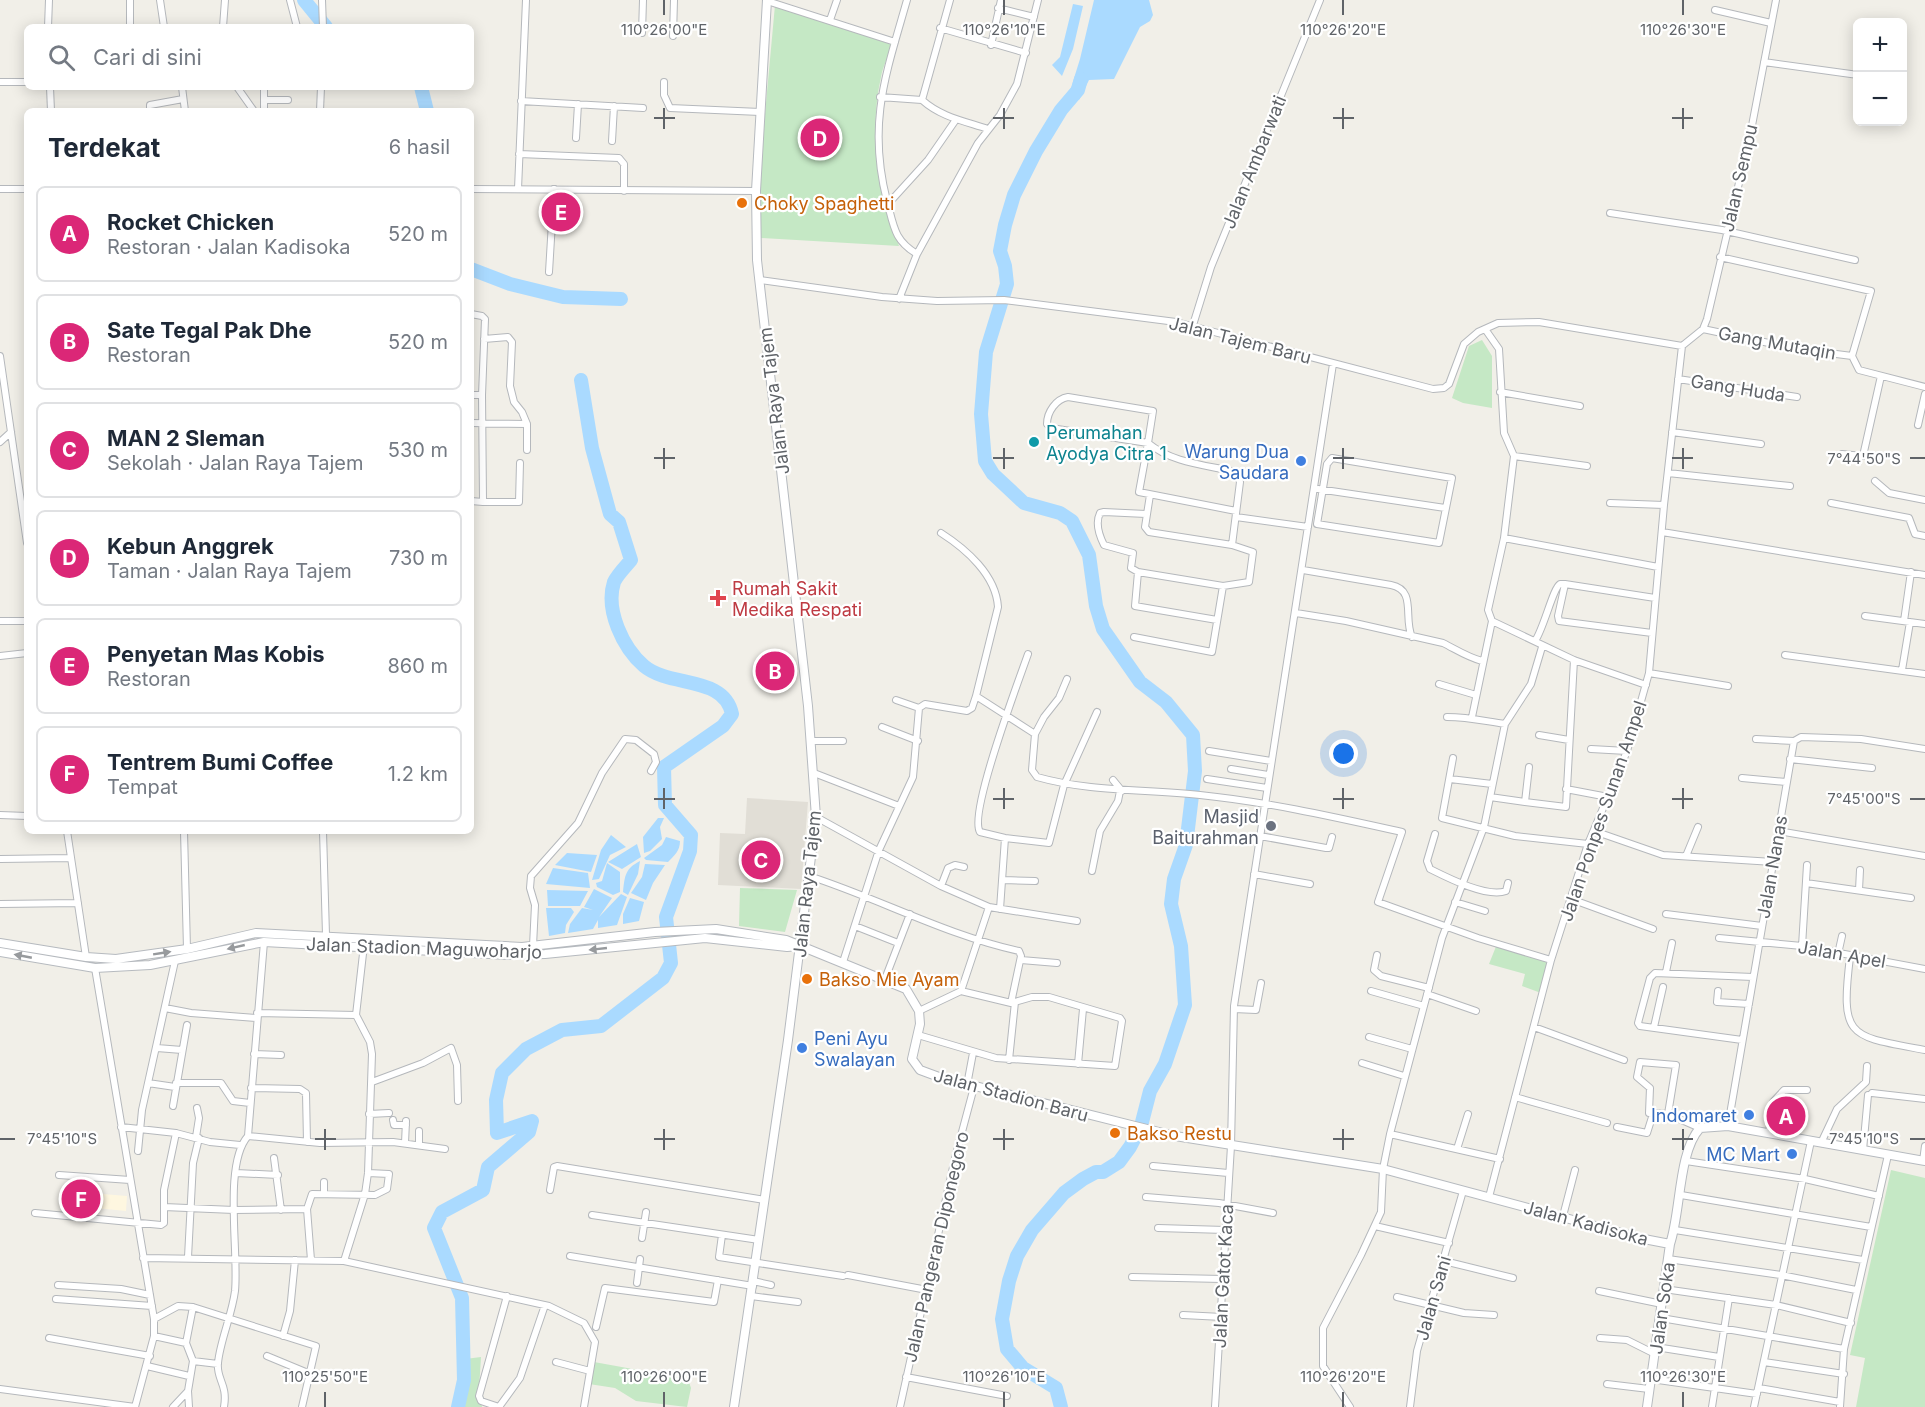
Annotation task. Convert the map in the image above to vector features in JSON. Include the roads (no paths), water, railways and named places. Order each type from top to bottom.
[{"type":"main road","name":"Jalan Raya Tajem","points":[[734,1407],[765,1200],[816,817],[811,741],[760,280],[756,191],[767,1]]},
{"type":"main road","name":"Jalan Stadion Maguwoharjo","points":[[0,952],[52,957],[86,957],[128,963],[175,961],[264,942],[533,946],[681,930],[786,940],[799,946]]},
{"type":"main road","name":"Jalan Stadion Maguwoharjo","points":[[0,943],[95,968],[128,963],[256,933],[326,935],[365,943],[508,955],[545,954],[726,935]]},
{"type":"main road","points":[[799,946],[906,989],[919,1011]]},
{"type":"main road","name":"Jalan Stadion Baru","points":[[919,1011],[918,1035],[912,1056],[914,1064],[926,1072],[970,1086],[1149,1130],[1231,1146]]},
{"type":"main road","points":[[1700,1128],[1728,1126],[1924,1161]]},
{"type":"main road","name":"Jalan Kadisoka","points":[[1231,1146],[1383,1169],[1670,1244],[1675,1230],[1686,1161],[1691,1143],[1700,1128]]},
{"type":"main road","name":"Jalan Soka","points":[[1647,1407],[1670,1244]]},
{"type":"street","points":[[48,24],[49,0]]},
{"type":"street","points":[[130,0],[130,24]]},
{"type":"street","points":[[160,0],[164,24]]},
{"type":"street","points":[[223,24],[225,0]]},
{"type":"street","points":[[290,0],[296,24]]},
{"type":"street","points":[[322,0],[322,24]]},
{"type":"street","points":[[518,189],[526,0]]},
{"type":"street","points":[[642,33],[643,0]]},
{"type":"street","points":[[673,36],[674,0]]},
{"type":"street","points":[[830,20],[837,0]]},
{"type":"street","points":[[907,0],[880,97],[878,154],[888,204],[902,245],[918,254]]},
{"type":"street","points":[[922,100],[940,28],[950,0]]},
{"type":"street","points":[[991,45],[1001,0]]},
{"type":"street","points":[[899,298],[918,254],[988,129],[1009,101],[1026,54],[1038,0]]},
{"type":"street","name":"Jalan Ambarwati","points":[[1193,325],[1214,258],[1320,0]]},
{"type":"street","name":"Jalan Sempu","points":[[1703,329],[1750,136],[1776,0]]},
{"type":"street","points":[[767,1],[895,42]]},
{"type":"street","points":[[998,8],[1034,17]]},
{"type":"street","points":[[1715,10],[1771,23]]},
{"type":"street","points":[[940,28],[1026,54]]},
{"type":"street","points":[[1764,62],[1853,74]]},
{"type":"street","points":[[0,82],[24,82]]},
{"type":"street","points":[[664,82],[664,94],[670,108],[760,112]]},
{"type":"street","points":[[50,90],[51,108]]},
{"type":"street","points":[[182,90],[184,108]]},
{"type":"street","points":[[239,90],[252,108]]},
{"type":"street","points":[[264,90],[264,108]]},
{"type":"street","points":[[320,108],[321,90]]},
{"type":"street","points":[[880,97],[922,100],[929,108],[955,120],[988,129]]},
{"type":"street","points":[[150,108],[150,105],[183,99]]},
{"type":"street","points":[[265,100],[288,100]]},
{"type":"street","points":[[521,101],[643,108]]},
{"type":"street","points":[[576,138],[578,104]]},
{"type":"street","points":[[612,141],[614,106]]},
{"type":"street","points":[[888,204],[928,160],[955,120]]},
{"type":"street","points":[[519,154],[619,158],[624,164],[624,191]]},
{"type":"street","points":[[0,189],[24,189]]},
{"type":"street","points":[[474,189],[756,191]]},
{"type":"street","points":[[549,272],[554,189]]},
{"type":"street","points":[[1610,213],[1726,231],[1855,260]]},
{"type":"street","points":[[1720,257],[1871,291],[1852,356],[1859,370],[1925,387]]},
{"type":"street","name":"Jalan Tajem Baru","points":[[760,280],[899,298],[937,301],[1004,300],[1080,308],[1193,325],[1334,364],[1439,389],[1444,388],[1453,377],[1464,344],[1478,332],[1498,323],[1525,321],[1682,346]]},
{"type":"street","points":[[474,315],[484,318],[481,423],[483,502]]},
{"type":"street","points":[[1472,717],[1492,621],[1488,610],[1504,538],[1514,456],[1504,433],[1499,348],[1485,329]]},
{"type":"street","points":[[1682,346],[1703,329]]},
{"type":"street","name":"Gang Mutaqin","points":[[1703,329],[1797,349],[1852,356]]},
{"type":"street","points":[[484,339],[507,337],[511,340],[512,395],[527,424],[527,450]]},
{"type":"street","name":"Jalan Ponpes Sunan Ampel","points":[[1489,1197],[1551,960],[1588,844],[1627,752],[1649,673],[1664,506],[1682,346]]},
{"type":"street","points":[[0,356],[24,522]]},
{"type":"street","points":[[1318,489],[1327,464],[1332,458],[1449,476],[1452,478],[1439,543],[1317,524],[1318,489],[1334,364]]},
{"type":"street","points":[[1842,454],[1863,456],[1881,376]]},
{"type":"street","name":"Gang Huda","points":[[1678,379],[1797,397]]},
{"type":"street","points":[[1500,392],[1580,406]]},
{"type":"street","points":[[1918,425],[1925,394]]},
{"type":"street","points":[[474,395],[482,395]]},
{"type":"street","points":[[1232,545],[1236,514],[1240,479],[1236,471],[1170,458],[1148,443],[1051,428],[1047,424],[1047,419],[1058,402],[1068,397],[1154,411],[1148,443],[1139,492],[1236,514],[1308,527]]},
{"type":"street","points":[[474,423],[527,424]]},
{"type":"street","points":[[0,442],[11,432]]},
{"type":"street","points":[[1672,432],[1761,444]]},
{"type":"street","points":[[1514,456],[1587,466]]},
{"type":"street","points":[[474,501],[519,502],[520,463]]},
{"type":"street","points":[[1668,473],[1790,486]]},
{"type":"street","points":[[1875,481],[1889,493],[1925,500]]},
{"type":"street","points":[[1318,489],[1445,508]]},
{"type":"street","name":"Jalan Gatot Kaca","points":[[1215,1407],[1231,1146],[1234,1009],[1268,775],[1303,570],[1308,527],[1318,489]]},
{"type":"street","points":[[1146,514],[1104,512],[1098,515],[1099,534],[1104,545],[1131,550],[1131,568],[1138,572],[1224,586],[1249,582],[1252,552],[1232,545],[1149,532],[1145,527],[1150,495]]},
{"type":"street","points":[[1831,503],[1909,518],[1915,534],[1925,536]]},
{"type":"street","points":[[1610,504],[1664,506]]},
{"type":"street","points":[[1662,532],[1925,574]]},
{"type":"street","points":[[843,962],[879,850],[913,777],[918,741],[919,708],[923,704],[967,711],[972,708],[998,607],[997,593],[993,584],[974,560],[941,533]]},
{"type":"street","points":[[1504,538],[1658,567]]},
{"type":"street","points":[[1303,570],[1391,585],[1404,590],[1407,595],[1408,628],[1412,637]]},
{"type":"street","points":[[1138,572],[1135,606],[1217,620]]},
{"type":"street","points":[[1902,670],[1911,572]]},
{"type":"street","points":[[1535,641],[1548,617],[1555,588],[1560,584],[1655,598]]},
{"type":"street","points":[[1565,585],[1559,621],[1652,633]]},
{"type":"street","points":[[1134,637],[1212,652],[1224,586]]},
{"type":"street","points":[[1296,613],[1338,619],[1443,643],[1458,649],[1464,656],[1482,661]]},
{"type":"street","points":[[1865,616],[1925,624]]},
{"type":"street","points":[[0,621],[24,621]]},
{"type":"street","points":[[1492,621],[1535,641],[1542,647],[1646,685]]},
{"type":"street","points":[[1350,1407],[1323,1366],[1323,1328],[1376,1226],[1390,1134],[1428,991],[1461,884],[1484,827],[1505,724],[1531,684],[1542,647]]},
{"type":"street","points":[[0,656],[24,653]]},
{"type":"street","points":[[1028,654],[986,779],[977,825],[980,832],[1005,838],[1049,843],[1064,785],[1096,712]]},
{"type":"street","points":[[1785,655],[1925,674]]},
{"type":"street","points":[[1490,797],[1566,807],[1574,660]]},
{"type":"street","points":[[1649,673],[1728,686]]},
{"type":"street","points":[[1066,679],[1059,698],[1044,717],[1035,734],[1032,773],[1037,777],[1064,785],[1265,802],[1401,832],[1378,902],[1478,938],[1551,960]]},
{"type":"street","points":[[1439,684],[1476,695]]},
{"type":"street","points":[[976,696],[1035,734]]},
{"type":"street","points":[[896,700],[919,708]]},
{"type":"street","points":[[1447,717],[1472,717],[1476,720],[1505,724]]},
{"type":"street","points":[[882,727],[918,741]]},
{"type":"street","points":[[1539,735],[1569,740]]},
{"type":"street","points":[[1756,739],[1794,741],[1800,736],[1861,740],[1925,749]]},
{"type":"street","points":[[533,946],[536,905],[530,888],[531,876],[578,823],[602,773],[625,740],[636,740],[654,754],[656,762],[651,771]]},
{"type":"street","points":[[811,741],[843,741]]},
{"type":"street","name":"Jalan Nanas","points":[[1728,1126],[1794,741]]},
{"type":"street","points":[[1591,748],[1627,752]]},
{"type":"street","points":[[1209,751],[1271,761]]},
{"type":"street","points":[[1453,758],[1442,818],[1457,824],[1484,827],[1515,836],[1588,844]]},
{"type":"street","points":[[1790,759],[1872,768]]},
{"type":"street","points":[[1525,802],[1529,767]]},
{"type":"street","points":[[1231,769],[1268,775]]},
{"type":"street","points":[[814,773],[899,806]]},
{"type":"street","points":[[1742,778],[1786,782]]},
{"type":"street","points":[[1207,779],[1267,788]]},
{"type":"street","points":[[1450,779],[1492,784]]},
{"type":"street","points":[[1113,780],[1121,791]]},
{"type":"street","points":[[1566,789],[1608,796]]},
{"type":"street","points":[[1092,871],[1100,831],[1118,801],[1121,791]]},
{"type":"street","points":[[0,815],[24,816]]},
{"type":"street","points":[[816,817],[941,886],[989,908],[1077,921]]},
{"type":"street","points":[[1686,856],[1698,827]]},
{"type":"street","points":[[1594,831],[1653,853],[1773,862]]},
{"type":"street","points":[[1778,831],[1925,856]]},
{"type":"street","points":[[67,834],[86,957]]},
{"type":"street","points":[[184,834],[188,949]]},
{"type":"street","points":[[324,834],[326,935]]},
{"type":"street","points":[[1435,834],[1427,866],[1461,884],[1497,893],[1506,891],[1508,883]]},
{"type":"street","points":[[1260,837],[1326,849],[1329,848],[1332,837]]},
{"type":"street","points":[[1000,909],[1004,880],[1005,838]]},
{"type":"street","points":[[0,859],[71,858]]},
{"type":"street","points":[[941,886],[948,868],[954,865],[964,867]]},
{"type":"street","points":[[1802,946],[1807,865]]},
{"type":"street","points":[[1859,890],[1860,870]]},
{"type":"street","points":[[1254,874],[1310,884]]},
{"type":"street","points":[[809,876],[864,894],[977,942],[1018,951],[1021,960],[1013,1002],[1009,1060]]},
{"type":"street","points":[[1004,880],[1035,881]]},
{"type":"street","points":[[1806,883],[1911,898]]},
{"type":"street","points":[[1571,899],[1653,929]]},
{"type":"street","points":[[1455,902],[1485,911]]},
{"type":"street","points":[[0,904],[78,903]]},
{"type":"street","points":[[962,991],[989,908]]},
{"type":"street","points":[[885,979],[910,914]]},
{"type":"street","points":[[1666,914],[1762,926]]},
{"type":"street","points":[[855,926],[898,943]]},
{"type":"street","points":[[1838,954],[1842,936]]},
{"type":"street","name":"Jalan Apel","points":[[1719,938],[1802,946],[1851,957],[1925,969]]},
{"type":"street","points":[[224,1407],[227,1391],[218,1364],[231,1318],[237,1259],[234,1210],[236,1173],[240,1145],[248,1136],[264,942]]},
{"type":"street","points":[[344,1261],[365,1194],[368,1173],[372,1082],[370,1042],[356,1014],[365,943]]},
{"type":"street","points":[[1666,972],[1672,943]]},
{"type":"street","points":[[1377,955],[1374,970],[1382,976],[1428,991],[1476,1011]]},
{"type":"street","points":[[1851,957],[1845,1002],[1847,1014],[1860,1036],[1870,1040],[1925,1050]]},
{"type":"street","points":[[1021,960],[1057,963]]},
{"type":"street","points":[[138,1151],[148,1083],[175,961]]},
{"type":"street","points":[[0,1389],[85,1404],[135,1407],[150,1356],[154,1336],[154,1319],[95,968]]},
{"type":"street","points":[[1742,1040],[1639,1026],[1638,1023],[1652,974],[1666,972],[1753,976]]},
{"type":"street","points":[[1234,1009],[1256,1010],[1260,983]]},
{"type":"street","points":[[1654,1028],[1663,987]]},
{"type":"street","points":[[918,1035],[973,1053],[1009,1060],[1115,1066],[1122,1021],[1043,996],[1013,1002],[962,991],[919,1011]]},
{"type":"street","points":[[1718,991],[1717,1002],[1749,1004]]},
{"type":"street","points":[[1371,992],[1424,1006]]},
{"type":"street","points":[[165,1008],[191,1013],[356,1014]]},
{"type":"street","points":[[1078,1064],[1083,1009]]},
{"type":"street","points":[[173,1106],[187,1025]]},
{"type":"street","points":[[1534,1027],[1624,1060]]},
{"type":"street","points":[[1369,1037],[1412,1049]]},
{"type":"street","points":[[157,1048],[182,1050]]},
{"type":"street","points":[[372,1082],[423,1063],[451,1048],[457,1065],[458,1101]]},
{"type":"street","name":"Jalan Pangeran Diponegoro","points":[[900,1407],[970,1086],[973,1053]]},
{"type":"street","points":[[254,1054],[281,1055]]},
{"type":"street","points":[[1668,1114],[1676,1065],[1640,1062],[1637,1077],[1650,1088],[1648,1110],[1653,1114],[1668,1114],[1700,1128]]},
{"type":"street","points":[[1362,1063],[1404,1076]]},
{"type":"street","points":[[1821,1143],[1837,1109],[1866,1082],[1867,1066]]},
{"type":"street","points":[[148,1083],[176,1085],[221,1083],[225,1085],[229,1099],[250,1103]]},
{"type":"street","points":[[251,1088],[300,1089],[306,1093],[307,1142]]},
{"type":"street","points":[[1769,1133],[1773,1102],[1784,1090],[1807,1090]]},
{"type":"street","points":[[1863,1150],[1870,1094],[1925,1099]]},
{"type":"street","points":[[1515,1097],[1607,1123]]},
{"type":"street","points":[[188,1257],[193,1164],[198,1138],[197,1108]]},
{"type":"street","points":[[369,1114],[389,1113]]},
{"type":"street","points":[[1457,1149],[1468,1114]]},
{"type":"street","points":[[1617,1127],[1647,1133],[1653,1114]]},
{"type":"street","points":[[393,1120],[394,1125],[406,1123],[405,1143]]},
{"type":"street","points":[[121,1127],[176,1133],[240,1145]]},
{"type":"street","points":[[419,1131],[419,1145]]},
{"type":"street","points":[[35,1213],[161,1225],[164,1223],[164,1207],[176,1133]]},
{"type":"street","points":[[1390,1134],[1500,1159]]},
{"type":"street","points":[[248,1136],[307,1142],[405,1143],[445,1149]]},
{"type":"street","points":[[1754,1407],[1781,1275],[1805,1179],[1811,1141]]},
{"type":"street","points":[[1924,1161],[1925,1146]]},
{"type":"street","points":[[1651,1379],[1714,1390],[1758,1391],[1840,1405],[1844,1349],[1888,1155]]},
{"type":"street","points":[[274,1158],[281,1210]]},
{"type":"street","points":[[1686,1161],[1805,1179],[1879,1196]]},
{"type":"street","points":[[550,1190],[554,1167],[557,1166],[765,1200]]},
{"type":"street","points":[[1153,1166],[1228,1173]]},
{"type":"street","points":[[1563,1216],[1575,1170]]},
{"type":"street","points":[[236,1173],[278,1175]]},
{"type":"street","points":[[311,1260],[308,1209],[310,1196],[375,1195],[388,1187],[389,1174],[368,1173]]},
{"type":"street","points":[[59,1175],[130,1180]]},
{"type":"street","points":[[324,1182],[324,1194]]},
{"type":"street","name":"Jalan Sani","points":[[1410,1407],[1415,1362],[1463,1191]]},
{"type":"street","points":[[1681,1195],[1871,1227]]},
{"type":"street","points":[[1146,1197],[1226,1205],[1273,1213]]},
{"type":"street","points":[[164,1207],[191,1206],[234,1210],[308,1209]]},
{"type":"street","points":[[642,1238],[646,1212]]},
{"type":"street","points":[[592,1215],[759,1240]]},
{"type":"street","points":[[1376,1226],[1449,1243]]},
{"type":"street","points":[[1158,1228],[1225,1230]]},
{"type":"street","points":[[1675,1230],[1789,1246],[1863,1260]]},
{"type":"street","points":[[722,1235],[718,1257],[845,1275],[927,1290]]},
{"type":"street","points":[[570,1256],[718,1280],[798,1302]]},
{"type":"street","points":[[143,1258],[344,1261],[545,1305],[577,1318],[588,1328],[595,1342],[584,1407]]},
{"type":"street","points":[[637,1283],[640,1259]]},
{"type":"street","points":[[1668,1259],[1781,1275],[1856,1290]]},
{"type":"street","points":[[283,1336],[290,1311],[295,1260]]},
{"type":"street","points":[[1444,1261],[1513,1278]]},
{"type":"street","points":[[1132,1277],[1222,1279]]},
{"type":"street","points":[[596,1327],[605,1288],[714,1302],[718,1280]]},
{"type":"street","points":[[58,1285],[121,1289],[150,1295]]},
{"type":"street","points":[[752,1288],[771,1285]]},
{"type":"street","points":[[1664,1289],[1776,1305],[1851,1323]]},
{"type":"street","points":[[1599,1291],[1662,1304]]},
{"type":"street","points":[[507,1296],[479,1396],[481,1401],[499,1407],[520,1378],[545,1305]]},
{"type":"street","points":[[1396,1297],[1430,1306],[1494,1315]]},
{"type":"street","points":[[1712,1407],[1729,1298]]},
{"type":"street","points":[[56,1299],[152,1306]]},
{"type":"street","points":[[154,1319],[178,1306],[193,1307],[316,1346],[302,1407]]},
{"type":"street","points":[[189,1407],[189,1376],[193,1361],[186,1343],[193,1307]]},
{"type":"street","points":[[1183,1315],[1221,1317]]},
{"type":"street","points":[[1661,1318],[1844,1349]]},
{"type":"street","points":[[154,1336],[186,1343]]},
{"type":"street","points":[[49,1338],[150,1356]]},
{"type":"street","points":[[1600,1338],[1627,1340],[1656,1351],[1719,1357]]},
{"type":"street","points":[[267,1356],[308,1373]]},
{"type":"street","points":[[193,1361],[218,1364]]},
{"type":"street","points":[[556,1362],[590,1371]]},
{"type":"street","points":[[1764,1362],[1844,1374]]},
{"type":"street","points":[[147,1366],[189,1376]]},
{"type":"street","points":[[906,1377],[1007,1396]]},
{"type":"street","points":[[1607,1384],[1649,1389]]},
{"type":"street","points":[[173,1407],[188,1391]]},
{"type":"water","points":[[1094,0],[1149,0],[1153,15],[1150,21],[1140,27],[1114,79],[1089,80],[1079,100],[1070,91]]},
{"type":"water","points":[[1073,4],[1083,6],[1073,49],[1062,76],[1052,65],[1060,57]]},
{"type":"water","points":[[658,818],[664,818],[660,827],[662,839],[650,851],[644,853],[643,837]]},
{"type":"water","points":[[611,835],[626,847],[610,855],[599,879],[592,880],[601,850]]},
{"type":"water","points":[[666,837],[680,841],[679,848],[668,862],[646,860],[644,858],[662,845]]},
{"type":"water","points":[[637,844],[641,857],[622,869],[608,862]]},
{"type":"water","points":[[567,853],[597,855],[591,872],[555,865]]},
{"type":"water","points":[[640,861],[638,874],[628,895],[623,892],[625,877],[631,867]]},
{"type":"water","points":[[607,863],[620,872],[620,892],[613,895],[597,887],[596,883],[602,881]]},
{"type":"water","points":[[645,864],[665,865],[653,883],[646,900],[631,893],[642,877]]},
{"type":"water","points":[[553,868],[588,873],[590,888],[546,884]]},
{"type":"water","points":[[594,889],[612,898],[599,917],[621,894],[627,897],[617,925],[598,928],[598,920],[593,929],[568,933],[570,924],[582,908],[593,910],[584,907]]},
{"type":"water","points":[[547,890],[588,891],[580,906],[548,906]]},
{"type":"water","points":[[630,898],[644,902],[639,921],[623,924],[623,914]]},
{"type":"water","points":[[546,908],[571,908],[574,912],[566,925],[565,933],[549,936]]},
{"type":"waterway","points":[[304,0],[324,24]]},
{"type":"waterway","points":[[1061,1407],[1056,1388],[1023,1368],[1007,1349],[1002,1319],[1009,1281],[1017,1256],[1032,1230],[1064,1193],[1083,1179],[1096,1172],[1103,1172],[1119,1162],[1130,1147],[1141,1126],[1150,1091],[1165,1064],[1185,1005],[1181,946],[1171,904],[1174,879],[1186,845],[1195,771],[1193,735],[1166,702],[1140,682],[1103,629],[1096,606],[1089,555],[1072,521],[1060,513],[1024,503],[993,474],[985,461],[981,414],[986,352],[1007,284],[1000,251],[1005,225],[1014,195],[1036,151],[1061,110],[1078,90],[1081,79]]},
{"type":"waterway","points":[[422,90],[426,108]]},
{"type":"waterway","points":[[474,270],[510,284],[563,297],[621,299]]},
{"type":"waterway","points":[[458,1407],[464,1380],[462,1298],[434,1228],[442,1212],[483,1190],[488,1167],[529,1132],[532,1121],[497,1133],[496,1100],[502,1073],[526,1049],[562,1030],[601,1026],[663,978],[671,963],[666,917],[690,851],[691,835],[665,805],[664,767],[723,726],[732,714],[727,702],[719,693],[707,687],[655,673],[644,666],[629,649],[618,628],[612,604],[614,582],[631,560],[619,522],[610,514],[592,448],[581,380]]},
{"type":"place","name":"Kebun Anggrek","points":[[820,138]]},
{"type":"place","name":"Choky Spaghetti","points":[[742,203]]},
{"type":"place","name":"Penyetan Mas Kobis","points":[[561,212]]},
{"type":"place","name":"Perumahan Ayodya Citra 1","points":[[1034,442]]},
{"type":"place","name":"Warung Dua Saudara","points":[[1301,461]]},
{"type":"place","name":"Rumah Sakit Medika Respati","points":[[718,598]]},
{"type":"place","name":"Sate Tegal Pak Dhe","points":[[775,671]]},
{"type":"place","name":"Masjid Baiturahman","points":[[1271,826]]},
{"type":"place","name":"MAN 2 Sleman","points":[[761,860]]},
{"type":"place","name":"Bakso Mie Ayam","points":[[807,979]]},
{"type":"place","name":"Peni Ayu Swalayan","points":[[802,1048]]},
{"type":"place","name":"Indomaret","points":[[1749,1115]]},
{"type":"place","name":"Rocket Chicken","points":[[1786,1116]]},
{"type":"place","name":"Bakso Restu","points":[[1115,1133]]},
{"type":"place","name":"MC Mart","points":[[1792,1154]]},
{"type":"place","name":"Tentrem Bumi Coffee","points":[[81,1199]]}]
